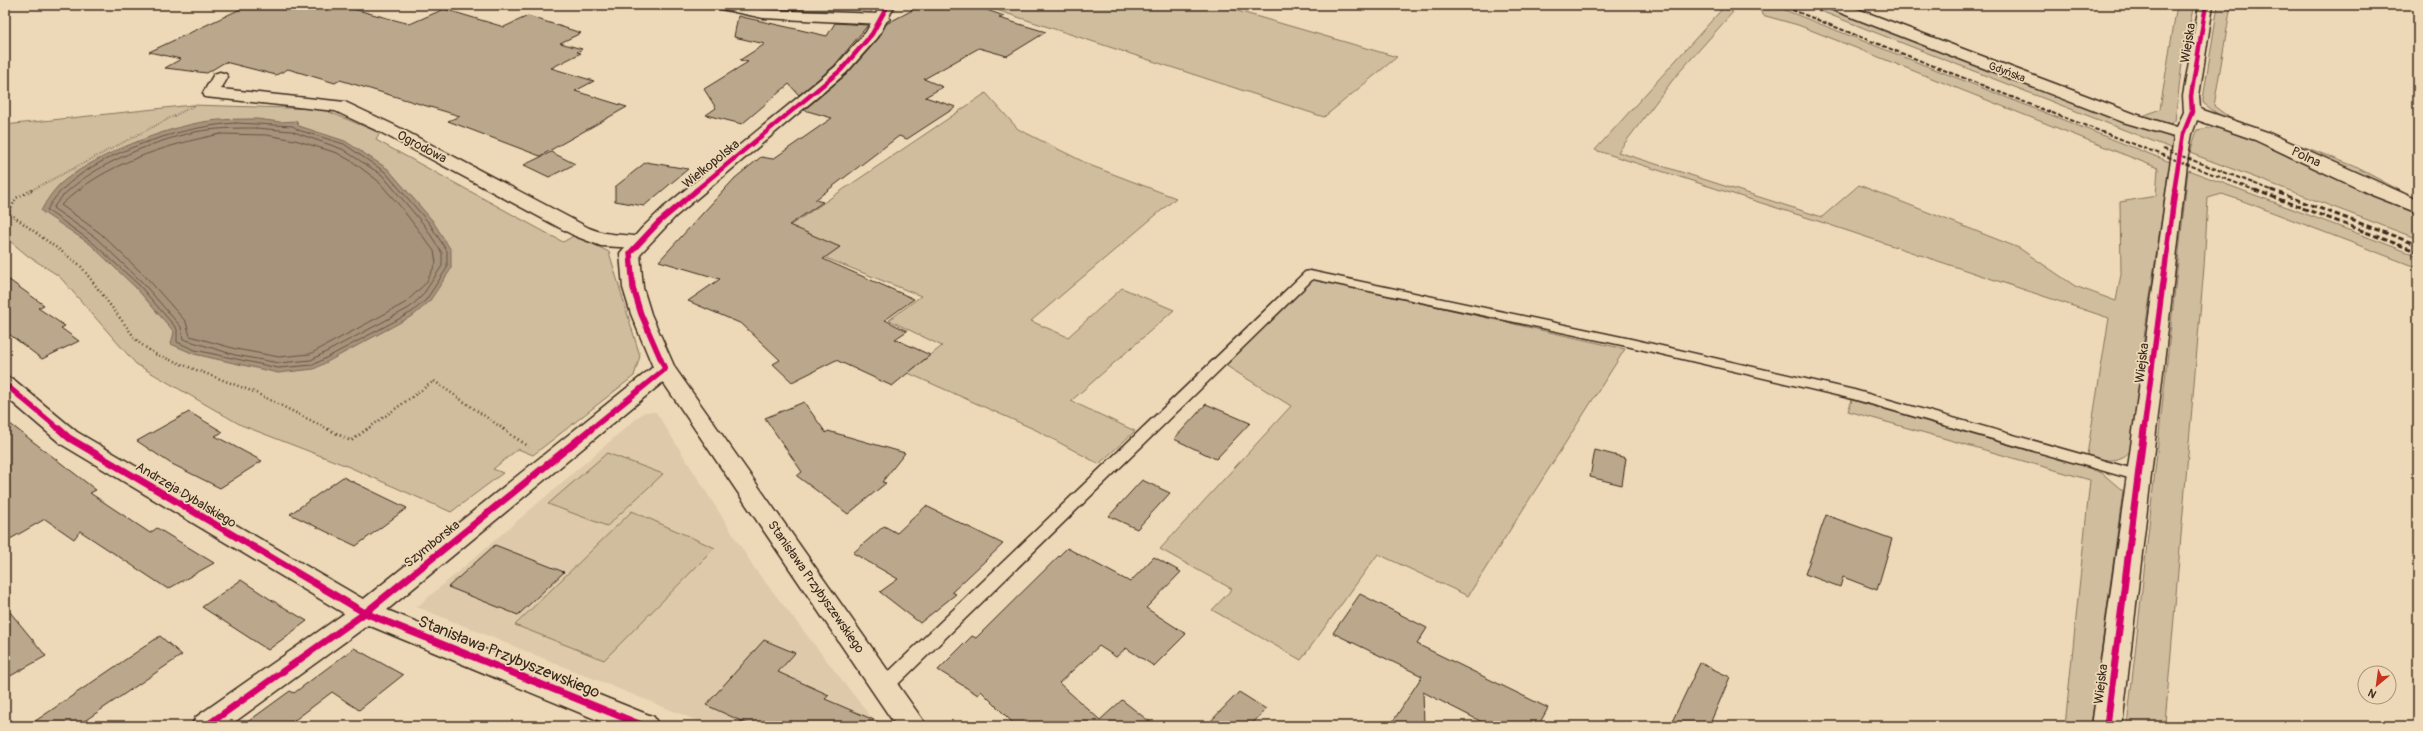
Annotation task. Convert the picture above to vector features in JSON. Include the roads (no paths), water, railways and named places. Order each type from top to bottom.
[{"type":"street","points":[[720,5],[763,14],[885,12]]},
{"type":"street","name":"Gdyńska","points":[[1833,5],[2129,118],[2183,134]]},
{"type":"street","name":"Wiejska","points":[[2107,726],[2179,155],[2183,134],[2192,112],[2191,96],[2206,5]]},
{"type":"street","name":"Wielkopolska","points":[[665,369],[641,314],[633,288],[630,253],[638,242],[684,201],[838,74],[867,44],[885,12]]},
{"type":"street","name":"Ogrodowa","points":[[220,77],[211,92],[339,106],[388,129],[582,232],[601,240],[638,242]]},
{"type":"street","name":"Polna","points":[[2192,112],[2260,136],[2379,191],[2418,207]]},
{"type":"street","name":"Szymborska","points":[[206,726],[365,613],[665,369]]},
{"type":"street","name":"Stanisława Przybyszewskiego","points":[[665,369],[912,726]]},
{"type":"street","name":"Andrzeja Dybalskiego","points":[[5,384],[69,438],[365,613]]},
{"type":"street","name":"Stanisława Przybyszewskiego","points":[[365,613],[644,726]]},
{"type":"lane","points":[[885,686],[1310,275],[1632,344],[1854,396],[2139,476]]},
{"type":"water","points":[[233,119],[257,119],[280,122],[296,121],[299,126],[345,141],[388,169],[432,220],[451,250],[451,269],[429,302],[414,315],[314,369],[278,373],[194,354],[171,344],[174,332],[136,288],[90,244],[41,211],[49,197],[60,184],[88,165],[124,147],[160,133],[201,122]]},
{"type":"railway","points":[[1780,5],[2042,109],[2257,191]]},
{"type":"railway","points":[[2163,149],[2274,191]]},
{"type":"railway","points":[[2255,190],[2418,252]]},
{"type":"railway","points":[[2271,190],[2418,245]]}]
